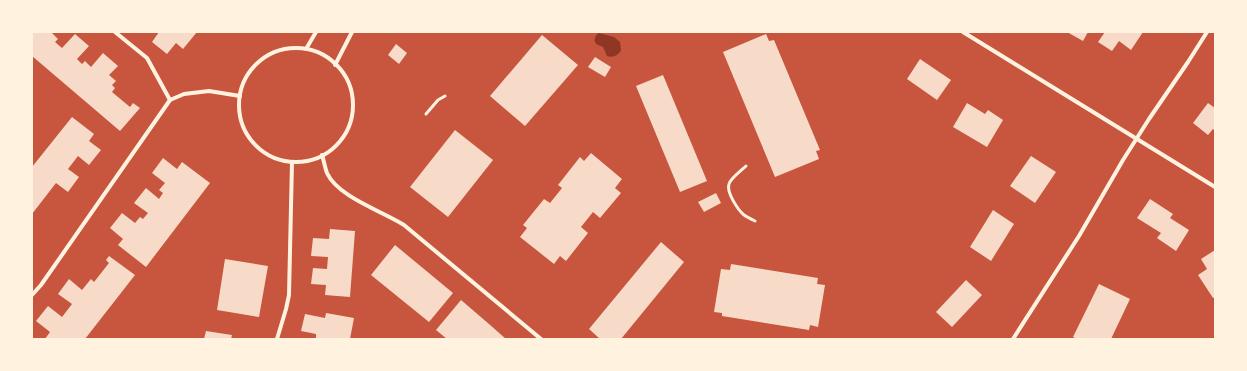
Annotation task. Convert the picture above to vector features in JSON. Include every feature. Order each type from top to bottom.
[{"type":"street","points":[[115,32],[147,58],[170,100]]},
{"type":"street","points":[[306,49],[316,32]]},
{"type":"street","points":[[336,64],[352,32]]},
{"type":"street","points":[[963,32],[1215,187]]},
{"type":"street","points":[[1013,339],[1079,236],[1123,160],[1207,32]]},
{"type":"street","points":[[293,48],[306,49],[325,56],[336,64],[350,85],[353,104],[350,123],[341,140],[327,153],[310,160],[292,162],[275,158],[260,149],[248,136],[241,120],[239,103],[240,96],[242,86],[250,71],[262,59],[276,51],[293,48]]},
{"type":"street","points":[[32,295],[41,285],[170,100],[184,94],[209,91],[240,96]]},
{"type":"street","points":[[322,155],[328,174],[340,188],[357,201],[404,225],[541,339]]},
{"type":"street","points":[[278,339],[289,295],[292,162]]},
{"type":"lane","points":[[426,114],[438,100],[445,96]]},
{"type":"lane","points":[[746,166],[731,181],[729,191],[737,208],[744,215],[755,222]]},
{"type":"shaded area","points":[[599,33],[614,37],[620,42],[621,50],[616,56],[607,56],[603,47],[596,44],[595,37]]},
{"type":"building","points":[[32,32],[53,32],[52,33],[58,39],[55,42],[62,48],[75,34],[89,46],[77,59],[82,64],[85,61],[91,67],[103,53],[118,66],[109,75],[116,81],[112,85],[115,88],[112,92],[130,107],[133,103],[140,108],[120,131],[32,56]]},
{"type":"building","points":[[159,32],[197,32],[183,49],[176,43],[167,54],[152,42]]},
{"type":"building","points":[[1067,32],[1088,32],[1083,41]]},
{"type":"building","points":[[1105,32],[1143,32],[1131,50],[1119,41],[1112,51],[1098,42]]},
{"type":"building","points":[[766,34],[769,41],[774,40],[820,150],[816,151],[819,159],[775,177],[723,52]]},
{"type":"building","points":[[542,35],[578,65],[525,126],[490,96]]},
{"type":"building","points":[[396,44],[407,53],[399,64],[388,55]]},
{"type":"building","points":[[595,57],[611,67],[605,77],[588,67]]},
{"type":"building","points":[[920,59],[951,80],[937,100],[907,79]]},
{"type":"building","points":[[663,75],[707,181],[680,192],[636,86]]},
{"type":"building","points":[[967,103],[985,114],[988,110],[1003,120],[987,147],[953,127]]},
{"type":"building","points":[[1208,103],[1215,108],[1215,131],[1213,129],[1208,135],[1193,123]]},
{"type":"building","points":[[72,117],[94,134],[89,141],[101,150],[89,165],[78,156],[68,169],[79,177],[68,192],[56,183],[32,214],[32,167]]},
{"type":"building","points":[[455,130],[493,160],[448,217],[410,187]]},
{"type":"building","points":[[591,153],[622,179],[615,188],[621,193],[600,218],[593,212],[581,227],[588,233],[566,261],[560,256],[554,264],[520,237],[527,228],[523,225],[544,199],[550,203],[562,188],[558,185],[580,157],[584,161]]},
{"type":"building","points":[[1031,156],[1056,172],[1035,203],[1010,186]]},
{"type":"building","points":[[163,158],[177,169],[182,162],[210,183],[146,267],[118,245],[123,239],[110,228],[122,213],[135,223],[140,217],[143,219],[148,213],[134,203],[146,188],[159,199],[163,193],[159,190],[165,183],[152,173]]},
{"type":"building","points":[[716,193],[721,203],[704,212],[698,202]]},
{"type":"building","points":[[1150,199],[1173,214],[1170,218],[1189,230],[1176,251],[1157,238],[1161,233],[1137,218]]},
{"type":"building","points":[[993,210],[1014,224],[991,261],[970,247]]},
{"type":"building","points":[[330,229],[355,231],[350,297],[325,295],[326,285],[311,284],[313,268],[327,269],[328,257],[311,256],[313,238],[329,239]]},
{"type":"building","points":[[661,242],[684,262],[621,339],[600,339],[589,329]]},
{"type":"building","points":[[395,245],[453,293],[429,322],[371,275]]},
{"type":"building","points":[[1215,250],[1215,297],[1213,298],[1198,275],[1207,269],[1201,259]]},
{"type":"building","points":[[109,256],[135,275],[85,339],[45,339],[50,332],[36,321],[48,306],[62,317],[72,304],[58,294],[69,279],[82,290],[91,279],[94,282],[109,263],[106,260]]},
{"type":"building","points":[[225,259],[268,266],[259,317],[217,310]]},
{"type":"building","points":[[731,264],[818,278],[817,284],[825,285],[818,327],[810,325],[809,330],[722,316],[722,313],[714,312],[721,269],[730,270]]},
{"type":"building","points":[[966,280],[982,295],[952,327],[936,312]]},
{"type":"building","points":[[1099,284],[1130,299],[1111,339],[1077,339],[1073,337]]},
{"type":"building","points":[[461,300],[506,339],[447,339],[436,330]]},
{"type":"building","points":[[326,313],[354,318],[350,339],[316,339],[316,334],[301,331],[305,314],[325,318]]},
{"type":"building","points":[[206,331],[232,335],[231,339],[204,339]]}]
